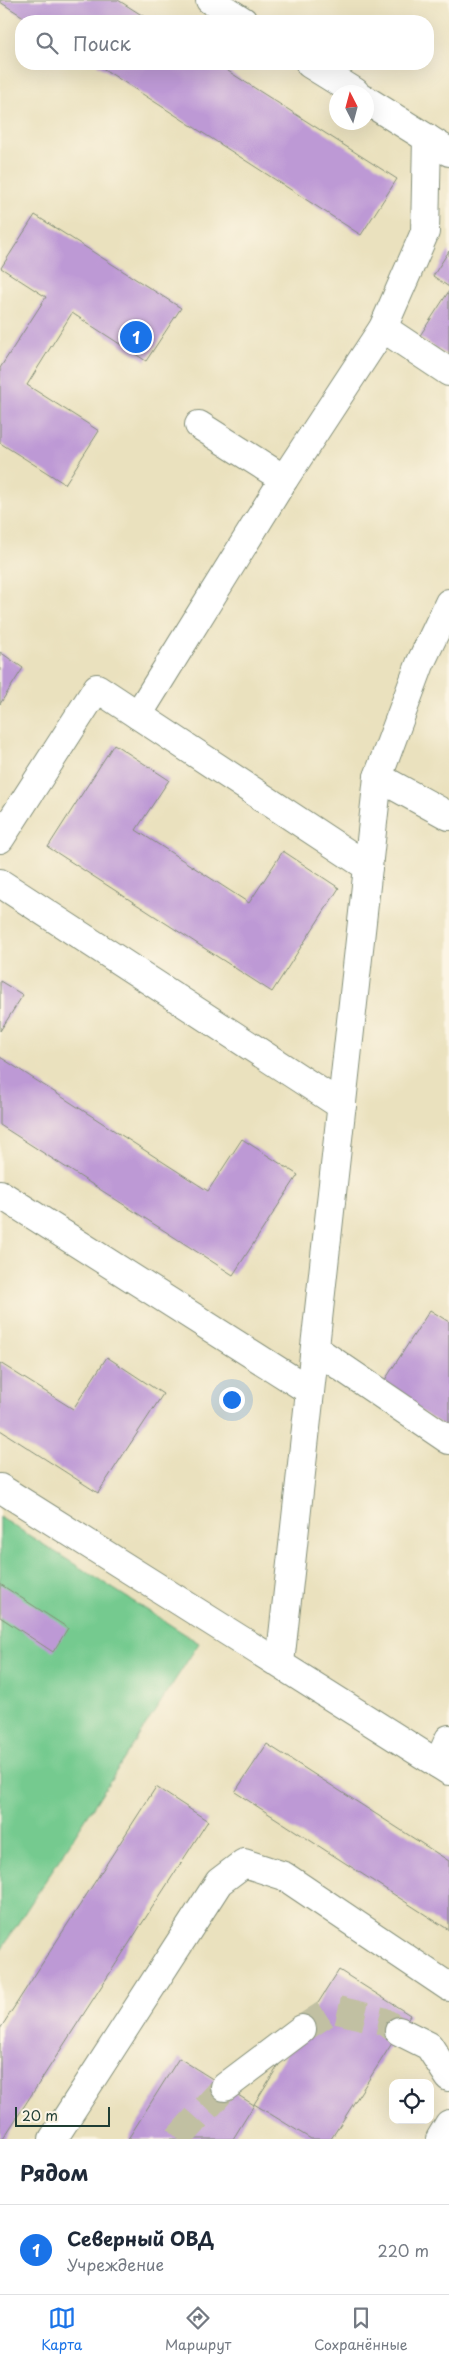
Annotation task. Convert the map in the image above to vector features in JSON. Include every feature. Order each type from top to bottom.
[{"type":"street","points":[[210,0],[234,15]]},
{"type":"street","points":[[320,70],[344,85]]},
{"type":"street","points":[[138,715],[284,479],[383,328],[425,232],[438,145],[374,105]]},
{"type":"street","points":[[383,328],[449,372]]},
{"type":"street","points":[[199,425],[284,479]]},
{"type":"street","points":[[280,1663],[378,777],[420,664],[449,603]]},
{"type":"street","points":[[0,839],[97,688],[368,867]]},
{"type":"street","points":[[378,777],[449,816]]},
{"type":"street","points":[[0,883],[342,1106]]},
{"type":"street","points":[[0,1194],[310,1391]]},
{"type":"street","points":[[315,1349],[449,1440]]},
{"type":"street","points":[[0,1488],[443,1767],[449,1739]]},
{"type":"street","points":[[53,2139],[219,1882],[244,1863],[284,1876],[449,1987]]},
{"type":"street","points":[[225,2087],[302,2029]]},
{"type":"street","points":[[399,2032],[429,2046],[449,2077]]},
{"type":"street","points":[[440,2139],[449,2124]]},
{"type":"green space","points":[[0,1517],[199,1643],[0,1951]]},
{"type":"building","points":[[0,0],[118,0],[142,15],[21,15],[0,2]]},
{"type":"building","points":[[105,70],[226,70],[397,179],[361,235]]},
{"type":"building","points":[[35,215],[181,308],[146,361],[72,313],[27,385],[99,431],[65,484],[0,443],[0,368],[46,297],[1,268]]},
{"type":"building","points":[[449,251],[449,287],[433,276]]},
{"type":"building","points":[[449,291],[449,356],[419,337]]},
{"type":"building","points":[[0,652],[23,668],[0,704]]},
{"type":"building","points":[[114,744],[169,780],[136,830],[249,903],[283,851],[339,888],[272,992],[48,847]]},
{"type":"building","points":[[0,981],[23,995],[0,1031]]},
{"type":"building","points":[[0,1057],[208,1191],[242,1139],[298,1175],[233,1275],[0,1125]]},
{"type":"building","points":[[430,1310],[449,1322],[449,1429],[381,1386]]},
{"type":"building","points":[[107,1357],[163,1394],[98,1493],[0,1430],[0,1363],[73,1409]]},
{"type":"building","points":[[0,1584],[68,1628],[53,1652],[0,1617]]},
{"type":"building","points":[[267,1744],[449,1861],[449,1930],[235,1792]]},
{"type":"building","points":[[156,1787],[208,1821],[3,2139],[0,2139],[0,2029]]},
{"type":"building","points":[[339,1970],[410,2015],[331,2139],[311,2139],[254,2104]]},
{"type":"building","points":[[179,2058],[254,2105],[233,2139],[128,2139]]},
{"type":"tunnel","points":[[302,2029],[333,2009],[383,2021],[399,2031]]},
{"type":"tunnel","points":[[178,2139],[225,2087]]},
{"type":"place","name":"Северный ОВД","points":[[136,337]]}]
